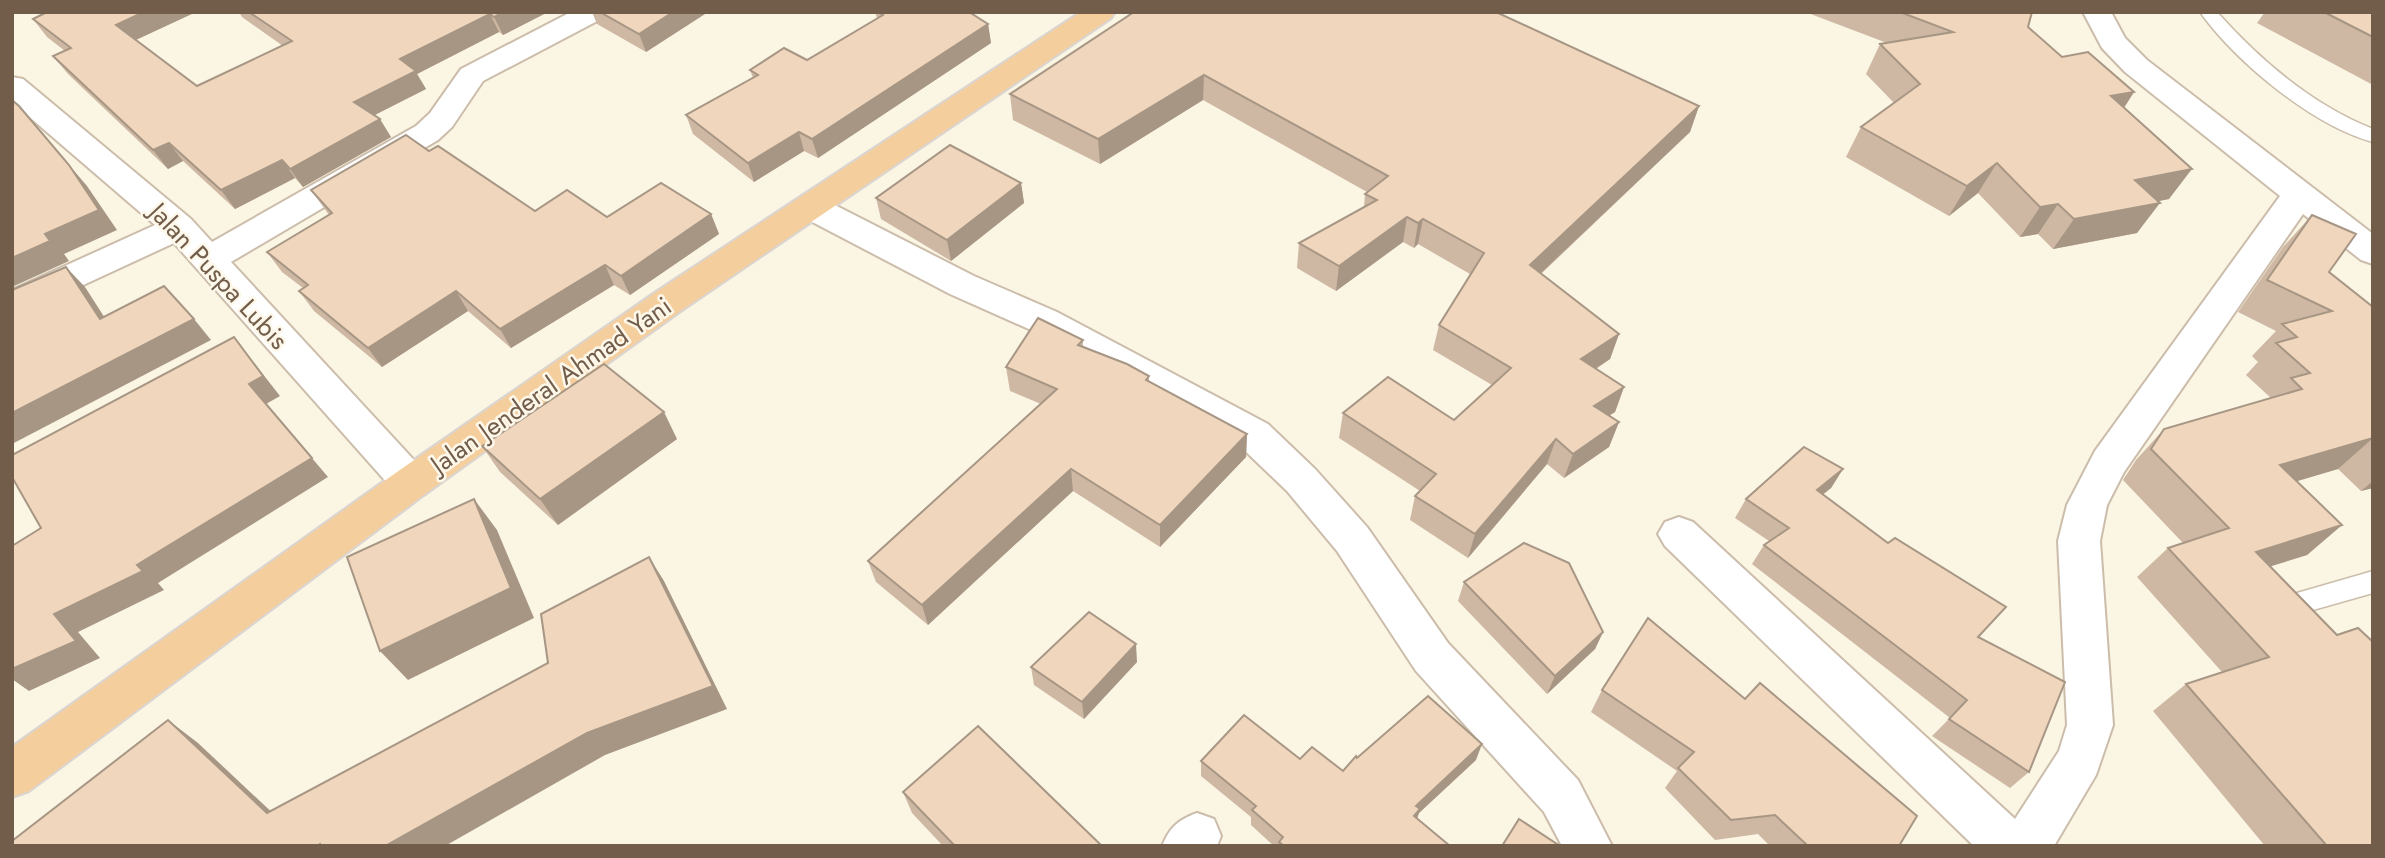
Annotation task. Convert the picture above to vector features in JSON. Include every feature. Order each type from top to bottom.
[{"type":"highway","name":"Jalan Jenderal Ahmad Yani","points":[[12,775],[411,483],[669,301],[1101,12]]},
{"type":"street","points":[[2097,12],[2112,42],[2136,66],[2373,252]]},
{"type":"street","points":[[209,258],[427,133],[445,117],[462,85],[472,75],[587,13]]},
{"type":"street","name":"Jalan Puspa Lubis","points":[[12,86],[179,227],[209,258],[257,335],[411,483]]},
{"type":"street","points":[[2026,846],[2080,760],[2090,725],[2079,541],[2087,505],[2109,462],[2300,193]]},
{"type":"street","points":[[811,207],[962,285],[1044,321],[1254,435],[1301,480],[1352,539],[1432,657],[1561,796],[1588,846]]},
{"type":"street","points":[[12,305],[179,227]]},
{"type":"street","points":[[1679,534],[2009,846]]},
{"type":"lane","points":[[2208,12],[2227,34],[2304,99],[2333,120],[2373,136]]},
{"type":"lane","points":[[2306,601],[2373,582]]},
{"type":"building","points":[[47,12],[144,12],[116,25],[197,86],[292,41],[249,12],[503,12],[494,17],[490,14],[400,59],[416,71],[354,102],[380,119],[290,169],[282,160],[221,190],[169,143],[153,150],[53,56],[71,48],[33,19]]},
{"type":"building","points":[[600,12],[673,12],[639,34]]},
{"type":"building","points":[[879,12],[969,12],[988,24],[812,139],[799,132],[748,163],[686,115],[758,75],[750,70],[784,48],[807,60],[883,15]]},
{"type":"building","points":[[1134,12],[1496,12],[1699,106],[1530,265],[1619,334],[1581,359],[1624,387],[1594,406],[1619,422],[1573,454],[1556,439],[1475,534],[1415,496],[1436,474],[1343,413],[1388,377],[1454,420],[1511,368],[1439,325],[1484,253],[1423,219],[1418,223],[1407,217],[1339,266],[1299,243],[1377,200],[1365,194],[1388,176],[1204,75],[1098,139],[1010,94]]},
{"type":"building","points":[[1900,12],[2032,12],[2028,27],[2062,57],[2088,52],[2134,92],[2111,96],[2192,169],[2135,180],[2160,203],[2074,219],[2058,204],[2040,207],[1997,163],[1967,186],[1861,127],[1920,84],[1880,44],[1953,32]]},
{"type":"building","points":[[2324,12],[2373,12],[2373,37]]},
{"type":"building","points":[[12,100],[69,165],[99,210],[45,234],[50,241],[12,258]]},
{"type":"building","points":[[406,135],[429,151],[438,146],[535,211],[567,190],[607,217],[661,183],[711,214],[621,276],[605,265],[500,329],[456,291],[368,348],[299,291],[308,285],[267,252],[332,213],[311,190]]},
{"type":"building","points":[[950,145],[1021,183],[947,240],[876,198]]},
{"type":"building","points":[[2312,215],[2356,234],[2329,272],[2373,307],[2373,438],[2280,465],[2342,525],[2256,552],[2337,635],[2358,628],[2373,642],[2373,846],[2327,846],[2186,684],[2269,657],[2168,548],[2229,528],[2151,449],[2164,429],[2302,389],[2291,378],[2310,373],[2276,343],[2297,337],[2282,324],[2332,311],[2267,280]]},
{"type":"building","points":[[66,267],[100,319],[164,286],[194,319],[12,413],[12,290]]},
{"type":"building","points":[[1038,318],[1083,340],[1078,345],[1127,364],[1149,376],[1146,380],[1247,434],[1160,525],[1071,469],[922,605],[868,561],[1057,389],[1006,367]]},
{"type":"building","points":[[234,337],[263,376],[249,384],[312,458],[137,565],[143,571],[54,614],[76,641],[12,669],[12,546],[41,528],[12,477],[12,455]]},
{"type":"building","points":[[604,364],[664,412],[540,499],[482,446]]},
{"type":"building","points":[[1804,447],[1843,469],[1817,490],[1888,543],[1895,538],[2006,607],[1978,637],[2065,682],[2029,772],[1949,719],[1967,700],[1764,545],[1789,528],[1746,499]]},
{"type":"building","points":[[474,499],[511,588],[380,651],[347,557]]},
{"type":"building","points":[[1524,543],[1569,563],[1603,632],[1555,676],[1464,582]]},
{"type":"building","points":[[649,557],[713,686],[587,733],[385,846],[12,846],[12,841],[168,720],[267,813],[548,663],[541,614]]},
{"type":"building","points":[[1089,612],[1136,644],[1082,702],[1031,667]]},
{"type":"building","points":[[1648,618],[1745,699],[1760,683],[1917,816],[1899,846],[1808,846],[1775,815],[1731,820],[1678,768],[1694,752],[1602,690]]},
{"type":"building","points":[[1428,696],[1482,744],[1416,806],[1420,809],[1414,816],[1450,846],[1284,846],[1279,842],[1283,837],[1252,810],[1256,806],[1201,761],[1244,715],[1300,759],[1312,747],[1343,771],[1356,756],[1357,758]]},
{"type":"building","points":[[978,726],[1102,846],[955,846],[903,792]]},
{"type":"building","points":[[1519,819],[1560,846],[1502,846]]}]
